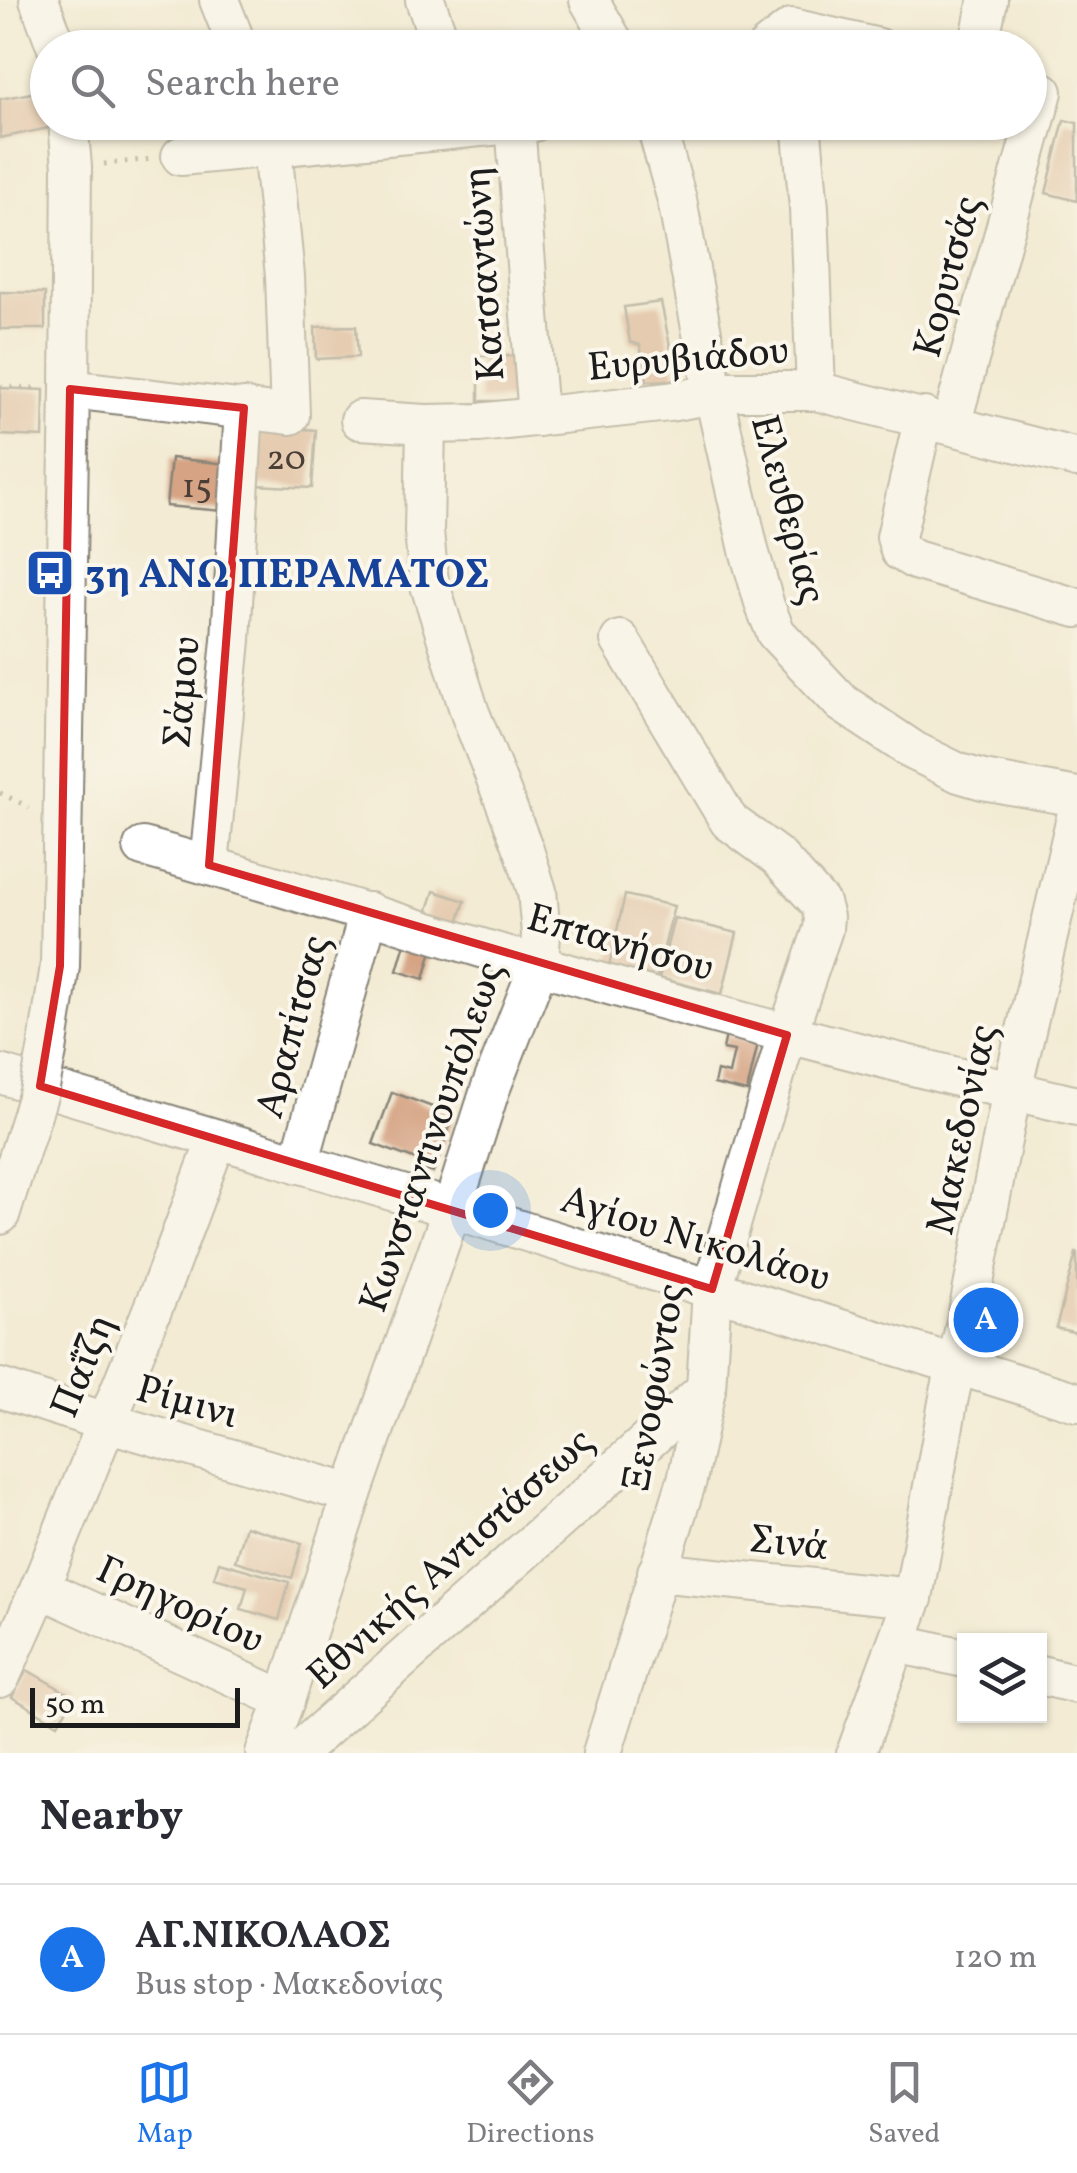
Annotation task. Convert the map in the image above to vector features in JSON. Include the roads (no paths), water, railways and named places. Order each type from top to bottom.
[{"type":"street","points":[[39,0],[50,30]]},
{"type":"street","points":[[220,0],[231,30]]},
{"type":"street","points":[[425,0],[436,30]]},
{"type":"street","points":[[589,0],[606,30]]},
{"type":"street","points":[[982,30],[988,0]]},
{"type":"street","points":[[0,1215],[38,1092],[60,966],[70,388],[70,140]]},
{"type":"street","points":[[181,156],[247,140]]},
{"type":"street","points":[[70,388],[290,415],[285,276],[269,140]]},
{"type":"street","name":"Κατσαντώνη","points":[[526,140],[538,417]]},
{"type":"street","name":"Ελευθερίας","points":[[660,140],[677,200],[713,391],[749,550],[764,606],[776,633],[842,703],[914,751],[983,780],[1077,797]]},
{"type":"street","points":[[803,140],[816,391]]},
{"type":"street","name":"Κορυτσάς","points":[[1034,140],[896,538],[900,550],[915,560],[1077,608]]},
{"type":"street","name":"Ευρυβιάδου","points":[[360,420],[426,424],[538,417],[669,402],[713,391],[816,391],[1077,458]]},
{"type":"street","name":"Σάμου","points":[[209,865],[231,640],[244,408]]},
{"type":"street","name":"Κωνσταντινουπόλεως","points":[[266,1753],[490,1090],[538,965],[541,934],[537,892],[470,713],[429,582],[424,532],[426,424]]},
{"type":"street","name":"Ξενοφώντος","points":[[602,1753],[688,1480],[706,1390],[712,1289],[824,917],[820,903],[778,857],[729,821],[620,640]]},
{"type":"street","name":"Μακεδονίας","points":[[856,1753],[913,1598],[1012,1090],[1077,813]]},
{"type":"street","name":"Επτανήσου","points":[[144,847],[787,1035],[1077,1106]]},
{"type":"street","name":"Αραπίτσας","points":[[300,1164],[369,912]]},
{"type":"street","name":"Αγίου Νικολάου","points":[[0,1074],[1077,1402]]},
{"type":"street","name":"Παΐζη","points":[[0,1678],[161,1288],[217,1139]]},
{"type":"street","name":"Ρίμινι","points":[[0,1388],[352,1494]]},
{"type":"street","name":"Εθνικής Αντιστάσεως","points":[[297,1753],[706,1390]]},
{"type":"street","name":"Σινά","points":[[657,1572],[913,1598]]},
{"type":"street","name":"Γρηγορίου","points":[[40,1588],[285,1700]]},
{"type":"street","points":[[897,1642],[957,1656]]},
{"type":"street","points":[[1047,1677],[1077,1684]]},
{"type":"place","name":"3η ΑΝΩ ΠΕΡΑΜΑΤΟΣ","points":[[50,573]]},
{"type":"place","name":"ΑΓ.ΝΙΚΟΛΑΟΣ","points":[[986,1320]]}]
